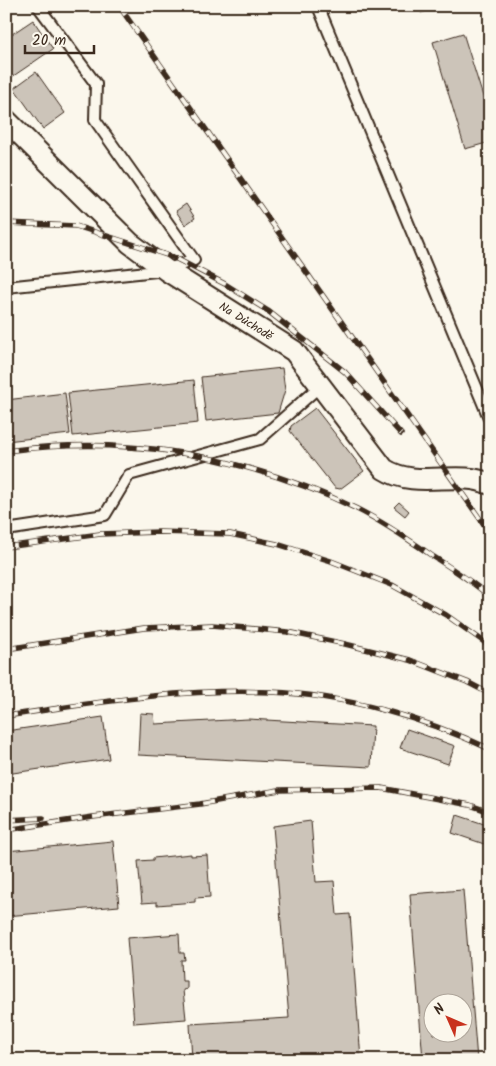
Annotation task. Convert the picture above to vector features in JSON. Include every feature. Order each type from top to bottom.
[{"type":"street","name":"Na Důchodě","points":[[6,120],[130,243],[166,270],[294,352],[321,385],[376,461],[390,473],[418,480],[473,479],[490,484]]},
{"type":"lane","points":[[6,287],[166,270],[194,260],[96,120],[96,84],[38,6]]},
{"type":"lane","points":[[318,6],[490,420]]},
{"type":"lane","points":[[6,530],[105,515],[129,475],[260,439],[321,385]]},
{"type":"building","points":[[419,6],[444,6],[421,13]]},
{"type":"building","points":[[33,20],[53,49],[6,81],[6,38]]},
{"type":"building","points":[[463,33],[490,119],[490,142],[465,149],[433,42]]},
{"type":"building","points":[[36,72],[65,113],[43,129],[14,88]]},
{"type":"building","points":[[186,204],[195,218],[185,225],[176,211]]},
{"type":"building","points":[[282,368],[285,390],[278,413],[206,421],[201,377]]},
{"type":"building","points":[[194,380],[198,423],[73,436],[68,393]]},
{"type":"building","points":[[65,393],[70,434],[6,441],[6,400]]},
{"type":"building","points":[[315,408],[364,471],[340,489],[335,488],[290,431],[291,426]]},
{"type":"building","points":[[399,502],[409,511],[405,516],[394,507]]},
{"type":"building","points":[[140,713],[154,714],[155,724],[248,719],[373,726],[371,767],[138,755]]},
{"type":"building","points":[[103,717],[109,759],[6,774],[6,731]]},
{"type":"building","points":[[407,729],[455,746],[448,764],[400,748]]},
{"type":"building","points":[[457,815],[490,826],[490,846],[452,833]]},
{"type":"building","points":[[311,821],[316,882],[334,881],[337,915],[350,914],[361,1060],[192,1060],[190,1024],[289,1018],[273,826]]},
{"type":"building","points":[[113,841],[119,906],[6,916],[6,851]]},
{"type":"building","points":[[191,854],[191,856],[207,855],[210,897],[195,898],[195,902],[157,905],[157,902],[142,903],[138,861]]},
{"type":"building","points":[[463,890],[472,994],[424,994],[424,1044],[474,1044],[474,1024],[477,1060],[423,1060],[410,894]]},
{"type":"building","points":[[179,934],[180,953],[184,953],[185,960],[181,960],[182,981],[187,981],[187,989],[183,990],[186,1019],[134,1023],[127,938]]},
{"type":"railway","points":[[119,6],[490,533]]},
{"type":"railway","points":[[6,223],[76,226],[173,257],[225,284],[268,311],[345,372],[401,434]]},
{"type":"railway","points":[[6,451],[82,446],[156,449],[215,460],[275,476],[331,497],[376,519],[461,575],[490,597]]},
{"type":"railway","points":[[6,547],[100,534],[159,532],[230,534],[277,544],[331,561],[392,585],[446,615],[490,646]]},
{"type":"railway","points":[[6,649],[144,628],[212,625],[288,632],[410,660],[467,682],[490,694]]},
{"type":"railway","points":[[6,716],[171,694],[238,691],[271,692],[327,698],[383,710],[438,727],[490,749]]},
{"type":"railway","points":[[6,830],[200,804],[279,790],[381,788],[470,805],[490,812]]},
{"type":"railway","points":[[6,820],[43,818]]}]
